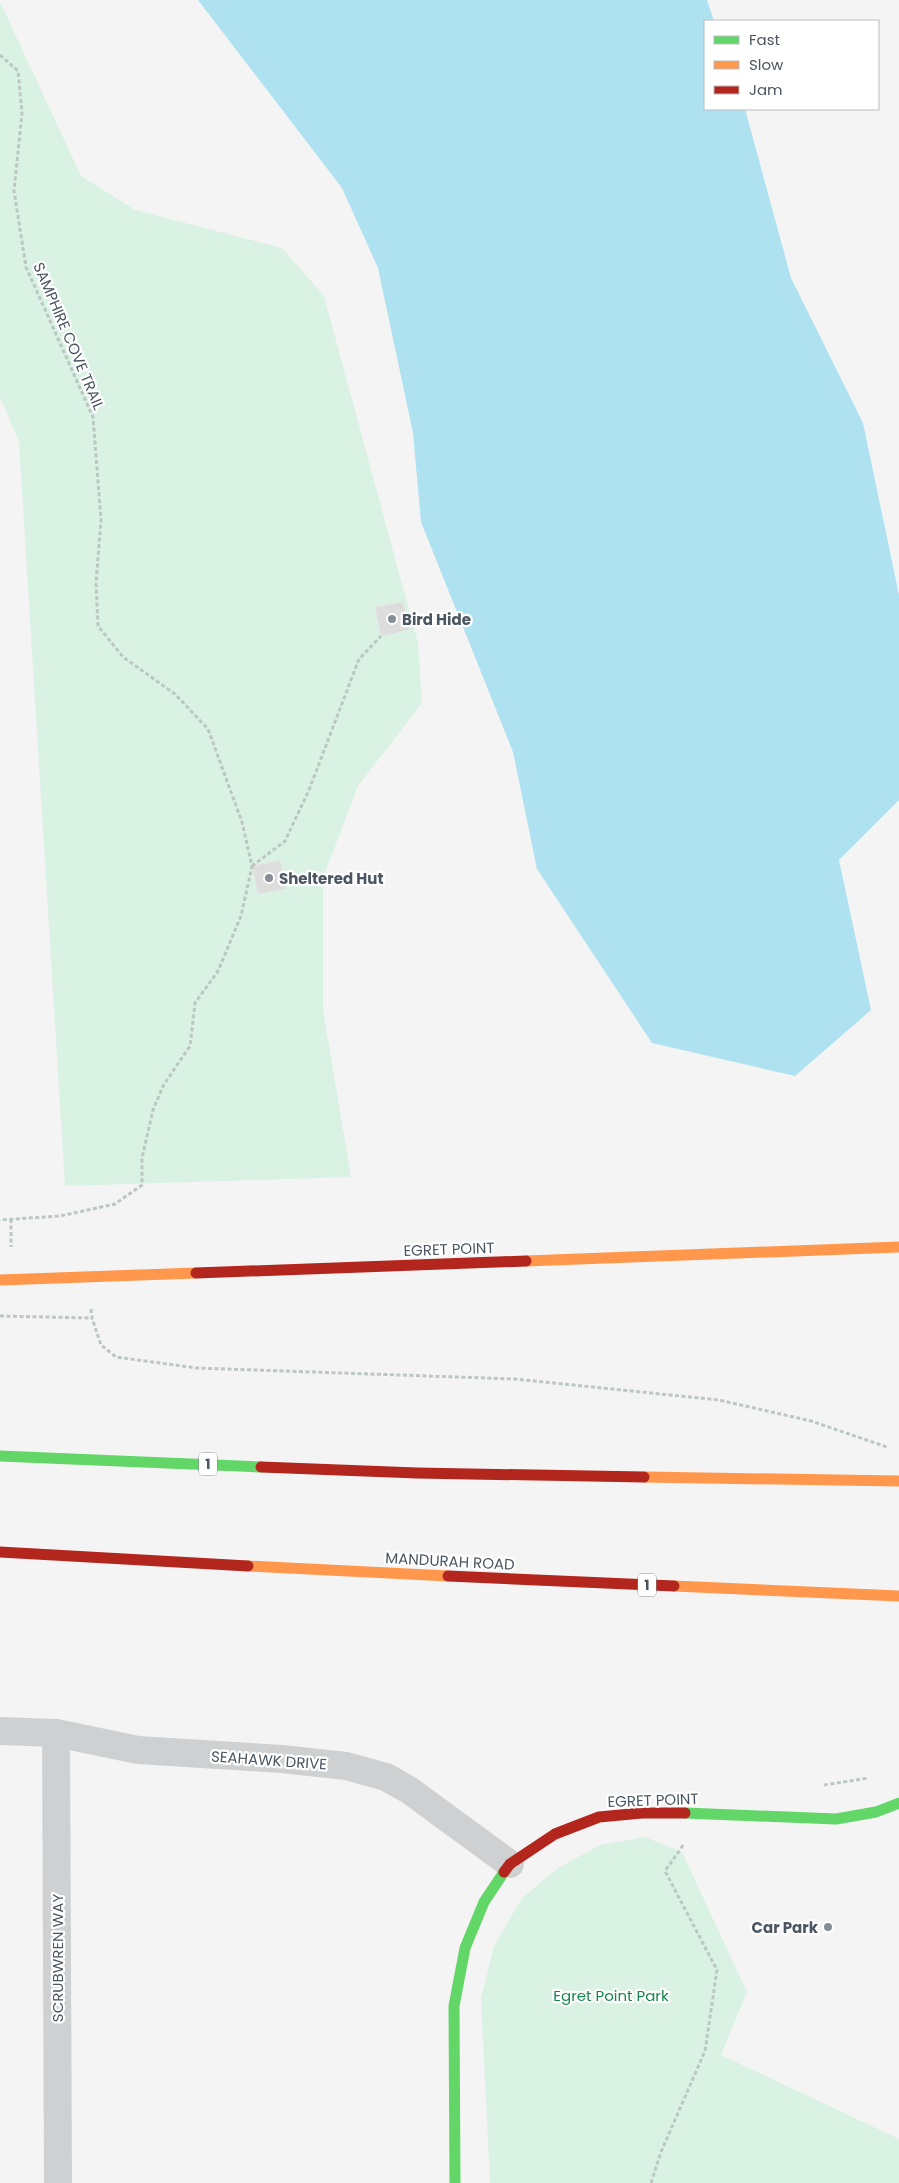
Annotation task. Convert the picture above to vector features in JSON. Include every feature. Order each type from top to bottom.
[{"type":"main road","name":"EGRET POINT","points":[[0,1280],[899,1247]]},
{"type":"main road","name":"1","points":[[0,1456],[417,1473],[899,1481]]},
{"type":"main road","name":"MANDURAH ROAD","points":[[0,1552],[412,1575],[895,1596]]},
{"type":"main road","name":"EGRET POINT","points":[[455,2183],[454,2006],[465,1948],[484,1902],[510,1864],[555,1834],[599,1817],[642,1813],[718,1813],[836,1819],[876,1812],[899,1803]]},
{"type":"street","name":"SEAHAWK DRIVE","points":[[0,1731],[56,1733],[138,1750],[282,1759],[354,1768],[386,1777],[409,1790],[510,1864]]},
{"type":"street","name":"SCRUBWREN WAY","points":[[56,1733],[58,2183]]},
{"type":"path","name":"SAMPHIRE COVE TRAIL","points":[[0,56],[18,71],[22,113],[14,191],[26,267],[93,417],[100,520],[96,584],[98,626],[123,657],[175,694],[208,729],[242,822],[252,866],[241,916],[218,971],[195,1004],[190,1046],[163,1086],[153,1110],[142,1158],[142,1185],[115,1204],[60,1216],[11,1219]]},
{"type":"path","points":[[252,866],[285,841],[309,790],[359,659],[381,636]]},
{"type":"path","points":[[0,1220],[11,1219],[11,1252]]},
{"type":"path","points":[[90,1278],[92,1318],[101,1345],[116,1357],[197,1368],[515,1379],[718,1400],[812,1422],[890,1449]]},
{"type":"path","points":[[0,1316],[92,1318]]},
{"type":"path","points":[[651,2183],[661,2152],[705,2051],[717,1970],[665,1871],[688,1839]]},
{"type":"green space","points":[[0,2],[81,176],[135,210],[282,248],[324,296],[418,643],[422,703],[358,786],[323,878],[323,1010],[351,1177],[65,1186],[19,442],[0,397]]},
{"type":"green space","name":"Egret Point Park","points":[[645,1837],[682,1852],[747,1992],[721,2055],[899,2139],[899,2183],[490,2183],[481,1998],[494,1946],[522,1898],[558,1868],[600,1845]]},
{"type":"water","points":[[198,0],[707,0],[714,20],[704,20],[704,110],[745,110],[791,278],[863,423],[899,595],[899,800],[839,860],[871,1010],[795,1076],[652,1043],[537,869],[513,752],[421,522],[413,433],[378,268],[342,188]]},
{"type":"building","name":"Bird Hide","points":[[403,602],[409,630],[381,636],[375,607]]},
{"type":"building","name":"Sheltered Hut","points":[[280,860],[286,889],[258,894],[252,866]]},
{"type":"traffic: fast","points":[[0,1456],[261,1467]]},
{"type":"traffic: fast","points":[[685,1813],[836,1819],[876,1812],[899,1803]]},
{"type":"traffic: fast","points":[[455,2183],[454,2006],[465,1948],[484,1902],[504,1872]]},
{"type":"traffic: slow","points":[[526,1261],[899,1247]]},
{"type":"traffic: slow","points":[[0,1280],[196,1273]]},
{"type":"traffic: slow","points":[[644,1477],[899,1481]]},
{"type":"traffic: slow","points":[[248,1566],[448,1576]]},
{"type":"traffic: slow","points":[[674,1586],[899,1596]]},
{"type":"traffic: jam","points":[[196,1273],[526,1261]]},
{"type":"traffic: jam","points":[[261,1467],[417,1473],[644,1477]]},
{"type":"traffic: jam","points":[[0,1552],[248,1566]]},
{"type":"traffic: jam","points":[[448,1576],[674,1586]]},
{"type":"traffic: jam","points":[[504,1872],[510,1864],[555,1834],[599,1817],[642,1813],[685,1813]]},
{"type":"place","name":"Bird Hide","points":[[392,619]]},
{"type":"place","name":"Sheltered Hut","points":[[269,878]]},
{"type":"place","name":"Car Park","points":[[828,1927]]}]
